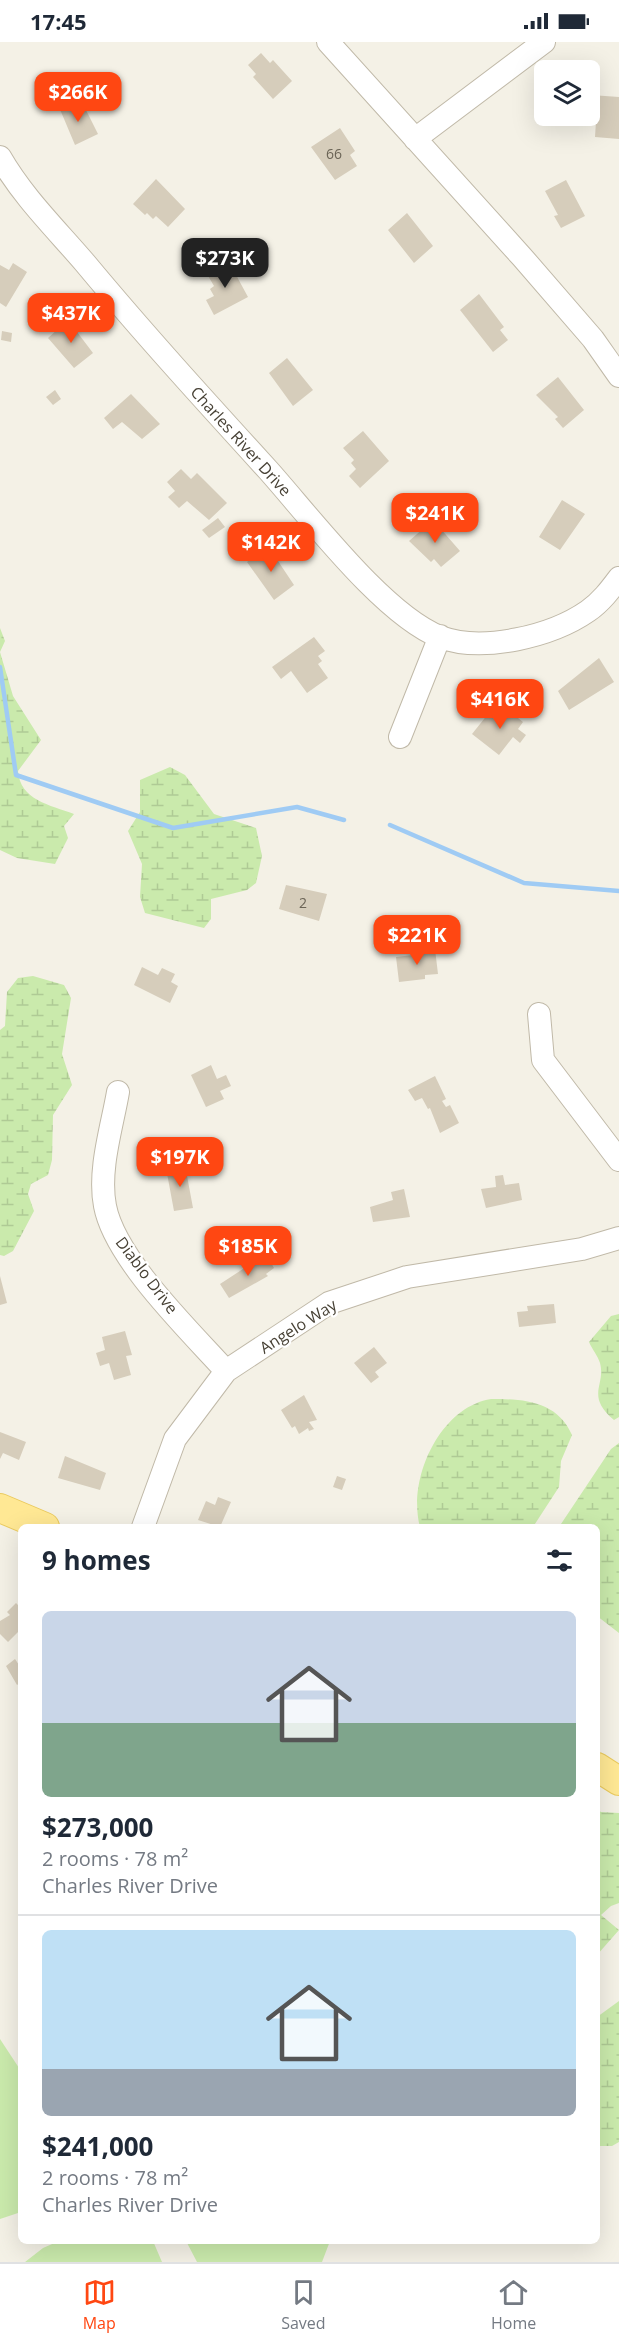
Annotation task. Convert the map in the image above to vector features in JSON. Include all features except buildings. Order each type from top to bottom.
[{"type":"main road","points":[[0,1508],[38,1524]]},
{"type":"main road","points":[[600,1769],[619,1781]]},
{"type":"street","points":[[328,42],[577,321],[619,376]]},
{"type":"street","points":[[415,139],[544,42]]},
{"type":"street","name":"Charles River Drive","points":[[0,157],[32,205],[158,349],[360,573],[409,618],[440,636],[458,642],[497,642],[519,639],[552,628],[589,610],[605,597],[619,578]]},
{"type":"street","points":[[400,737],[440,636]]},
{"type":"street","points":[[539,1014],[543,1060],[619,1160]]},
{"type":"street","name":"Diablo Drive","points":[[118,1092],[105,1171],[105,1206],[111,1223],[118,1240],[156,1292],[226,1371]]},
{"type":"street","name":"Angelo Way","points":[[144,1524],[175,1439],[226,1371],[329,1303],[407,1277],[582,1249],[619,1238]]},
{"type":"green space","points":[[0,628],[5,641],[0,652]]},
{"type":"green space","points":[[0,652],[13,696],[41,740],[18,771],[20,781],[24,789],[38,800],[74,814],[64,826],[68,838],[55,864],[17,858],[0,850]]},
{"type":"green space","points":[[170,767],[185,775],[214,814],[256,828],[262,856],[256,883],[247,890],[211,899],[211,919],[204,928],[145,913],[140,897],[142,864],[128,831],[140,812],[140,780]]},
{"type":"green space","points":[[33,976],[64,985],[71,998],[62,1054],[72,1085],[53,1115],[52,1160],[48,1175],[31,1184],[28,1194],[34,1211],[13,1251],[4,1256],[0,1255],[0,1030],[5,1026],[7,992],[18,978]]},
{"type":"green space","points":[[619,1314],[619,1417],[614,1420],[600,1404],[598,1391],[601,1378],[600,1363],[589,1342],[611,1316]]},
{"type":"green space","points":[[491,1399],[527,1401],[538,1404],[558,1415],[572,1435],[561,1461],[559,1487],[535,1524],[420,1524],[417,1508],[418,1488],[423,1468],[443,1430],[473,1405]]},
{"type":"green space","points":[[619,1443],[619,1633],[600,1618],[600,1524],[561,1524],[611,1449]]},
{"type":"green space","points":[[600,1811],[619,1813],[619,1903],[611,1906],[601,1915],[619,1930],[600,1952]]},
{"type":"green space","points":[[619,2001],[619,2142],[612,2146],[600,2146],[600,2015]]},
{"type":"green space","points":[[0,2039],[18,2066],[18,2213],[0,2219]]},
{"type":"green space","points":[[52,2244],[154,2244],[162,2262],[25,2262]]},
{"type":"green space","points":[[188,2244],[329,2244],[322,2262],[197,2262]]},
{"type":"waterway","points":[[0,667],[16,775],[173,828],[297,807],[344,820]]},
{"type":"waterway","points":[[390,825],[524,883],[619,891]]}]
